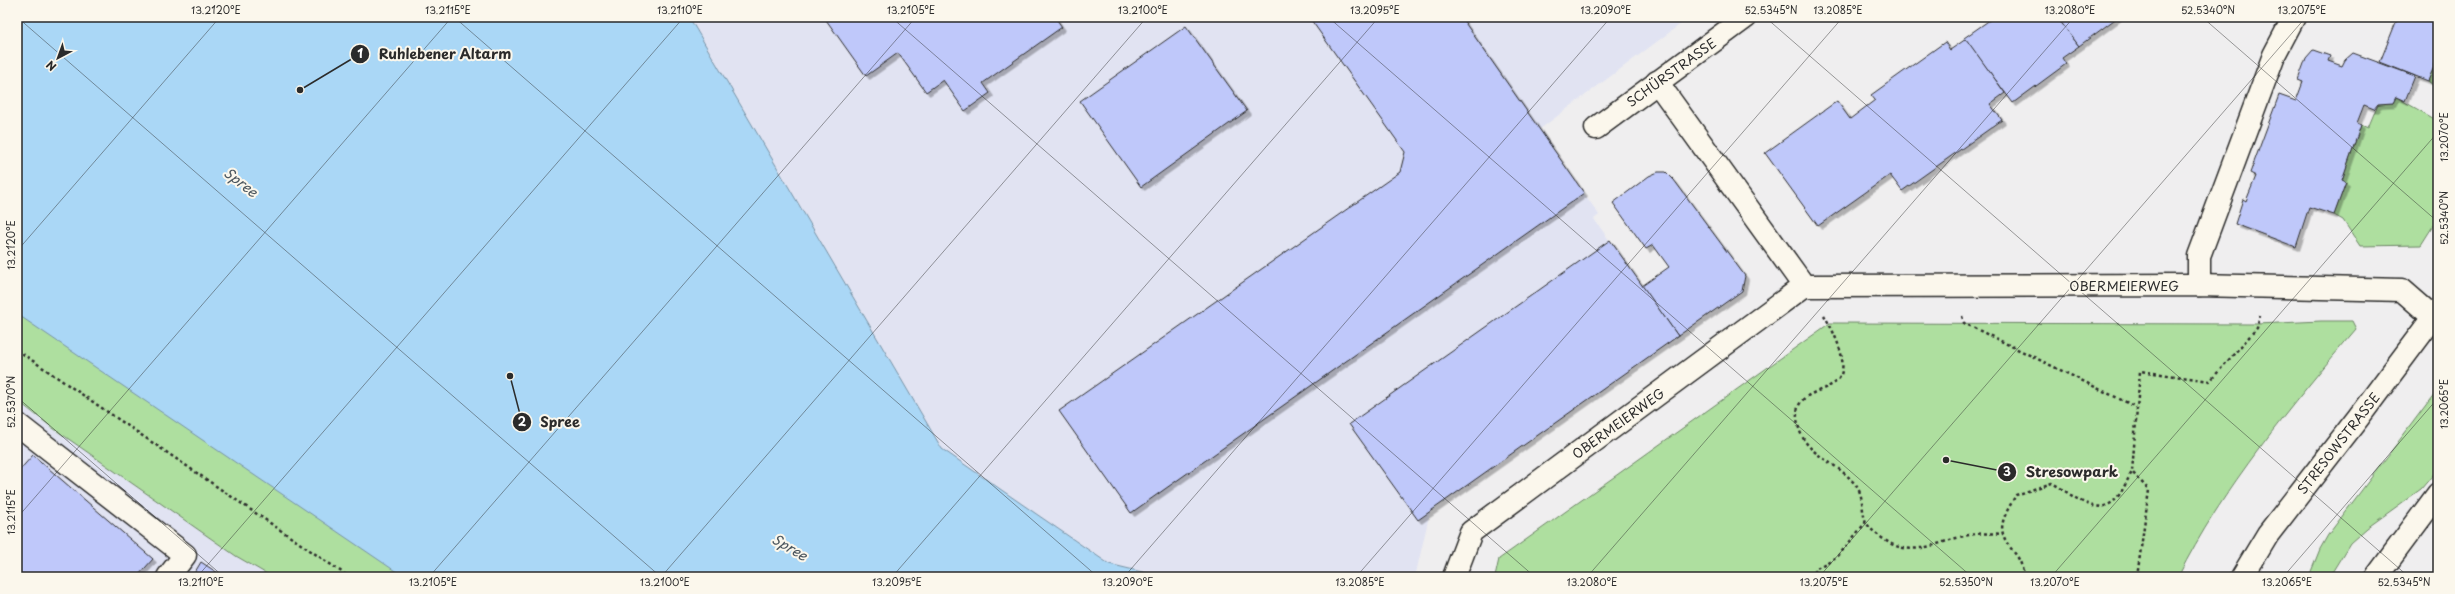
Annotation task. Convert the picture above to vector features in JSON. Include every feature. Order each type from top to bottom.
[{"type":"street","name":"SCHÜRSTRASSE","points":[[1596,128],[1746,17]]},
{"type":"street","points":[[2198,285],[2199,256],[2274,55],[2294,17]]},
{"type":"street","points":[[1657,82],[1804,286]]},
{"type":"street","name":"OBERMEIERWEG","points":[[1454,577],[1470,532],[1804,286],[2198,285],[2402,290],[2436,314]]},
{"type":"street","name":"STRESOWSTRASSE","points":[[2242,577],[2268,534],[2436,314]]},
{"type":"street","points":[[17,424],[185,555],[168,577]]},
{"type":"street","points":[[2377,576],[2438,494]]},
{"type":"path","points":[[1823,314],[1833,329],[1842,354],[1842,368],[1838,380],[1834,384],[1810,393],[1805,397],[1798,410],[1797,418],[1808,446],[1816,455],[1839,469],[1858,488],[1866,522],[1891,544],[1910,549],[1935,545],[1971,535],[1986,533],[2003,534]]},
{"type":"path","points":[[1961,314],[1964,323],[2136,407]]},
{"type":"path","points":[[2023,577],[2023,567],[2003,534],[2005,514],[2016,496],[2052,483],[2092,507],[2103,508],[2115,500],[2132,472],[2140,371],[2210,381],[2257,328],[2261,314]]},
{"type":"path","points":[[17,350],[349,577]]},
{"type":"path","points":[[2132,472],[2149,490],[2137,577]]},
{"type":"path","points":[[1809,577],[1817,568],[1838,556],[1866,522]]},
{"type":"shaded area","points":[[689,17],[1690,17],[1540,129],[1599,215],[1594,219],[1678,336],[1430,512],[1415,577],[1163,577],[1109,564],[942,449]]},
{"type":"shaded area","points":[[17,400],[50,426],[236,556],[272,577],[17,577]]},
{"type":"green space","points":[[2438,57],[2438,89],[2428,81]]},
{"type":"green space","points":[[2396,97],[2438,121],[2438,218],[2421,245],[2360,246],[2343,220],[2334,215],[2346,182],[2342,180],[2361,125],[2368,128],[2378,104],[2393,103]]},
{"type":"green space","points":[[17,212],[524,577],[272,577],[236,556],[50,426],[17,400]]},
{"type":"green space","points":[[2352,321],[2356,329],[2283,417],[2237,480],[2195,544],[2178,577],[1495,577],[1499,559],[1830,323],[2258,324]]},
{"type":"green space","points":[[2438,389],[2438,469],[2421,489],[2367,528],[2350,543],[2331,574],[2325,577],[2312,577],[2310,574],[2320,549],[2328,535]]},
{"type":"water","points":[[17,17],[689,17],[942,449],[1109,564],[1163,577],[404,577],[17,314]]},
{"type":"building","points":[[824,17],[1055,17],[1062,27],[983,83],[990,93],[965,111],[943,80],[926,92],[898,53],[866,76]]},
{"type":"building","points":[[1309,17],[1461,17],[1584,193],[1131,513],[1059,411],[1400,172],[1405,152]]},
{"type":"building","points":[[1994,17],[2057,17],[2079,46],[2062,58],[2066,64],[2013,103],[1964,38]]},
{"type":"building","points":[[2057,17],[2118,17],[2079,46]]},
{"type":"building","points":[[2398,17],[2438,17],[2438,57],[2428,81],[2380,62]]},
{"type":"building","points":[[1186,26],[1247,111],[1141,187],[1080,101]]},
{"type":"building","points":[[1966,39],[2005,93],[1990,104],[2002,120],[1902,191],[1890,175],[1818,226],[1765,153],[1837,101],[1850,119],[1875,100],[1871,95],[1945,42],[1950,50]]},
{"type":"building","points":[[2313,50],[2330,56],[2328,61],[2342,66],[2345,60],[2353,53],[2415,76],[2405,101],[2396,97],[2393,103],[2378,104],[2374,109],[2364,105],[2357,123],[2361,125],[2342,180],[2346,182],[2334,215],[2309,207],[2296,247],[2235,224],[2243,199],[2246,201],[2256,176],[2250,173],[2279,95],[2296,101],[2303,82],[2298,80],[2306,58]]},
{"type":"building","points":[[1658,172],[1666,172],[1674,180],[1745,276],[1742,291],[1678,336],[1642,286],[1669,267],[1653,245],[1646,249],[1613,203],[1649,176]]},
{"type":"building","points":[[1610,240],[1678,336],[1418,520],[1349,424]]},
{"type":"building","points":[[33,455],[153,559],[137,577],[17,577],[17,473]]},
{"type":"building","points":[[201,562],[224,577],[192,577]]},
{"type":"place","name":"Ruhlebener Altarm","points":[[300,90]]},
{"type":"place","name":"Spree","points":[[510,376]]},
{"type":"place","name":"Stresowpark","points":[[1946,460]]}]
